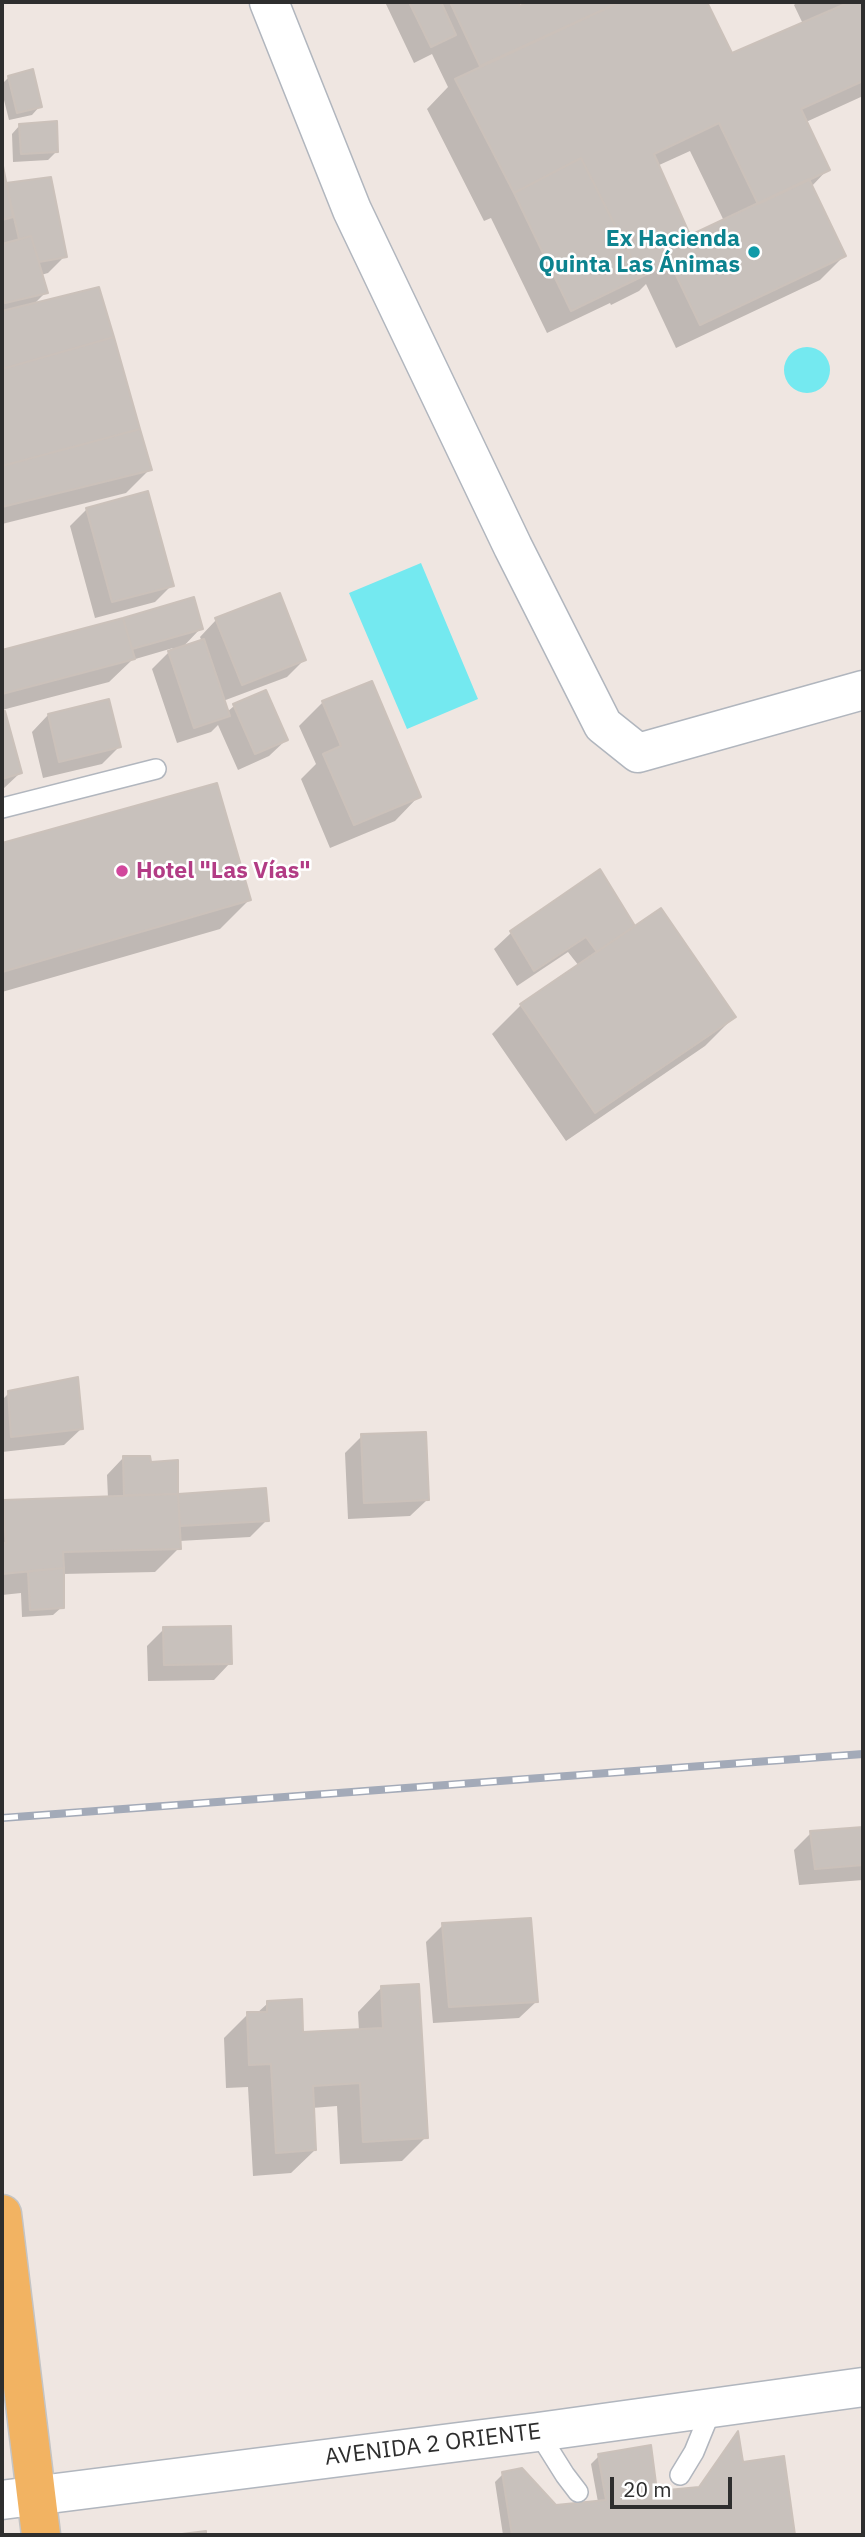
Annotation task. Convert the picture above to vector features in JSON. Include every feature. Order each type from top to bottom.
[{"type":"main road","points":[[2,2214],[19,2498],[41,2535]]},
{"type":"street","points":[[269,2],[352,210],[513,547],[603,725],[638,753],[863,690]]},
{"type":"street","name":"AVENIDA 2 ORIENTE","points":[[19,2498],[538,2432],[863,2387]]},
{"type":"lane","points":[[2,808],[156,769]]},
{"type":"lane","points":[[680,2475],[694,2452],[712,2408]]},
{"type":"lane","points":[[538,2432],[578,2492]]},
{"type":"water","points":[[807,347],[823,354],[830,370],[823,386],[807,393],[791,386],[784,370],[791,354]]},
{"type":"water","points":[[421,563],[478,699],[407,729],[349,593]]},
{"type":"building","points":[[409,2],[441,2],[456,35],[431,47]]},
{"type":"building","points":[[450,2],[518,2],[520,6],[528,2],[620,2],[480,66]]},
{"type":"building","points":[[620,2],[707,2],[732,53],[850,2],[863,2],[863,81],[801,109],[830,170],[758,204],[719,123],[654,154],[690,235],[663,248],[670,262],[641,277],[581,158],[514,193],[455,79]]},
{"type":"building","points":[[33,69],[42,107],[17,113],[8,76]]},
{"type":"building","points":[[57,121],[58,152],[21,154],[19,124]]},
{"type":"building","points":[[581,158],[641,277],[571,311],[514,193]]},
{"type":"building","points":[[2,161],[13,217],[2,220]]},
{"type":"building","points":[[51,177],[67,257],[39,262],[31,236],[19,239],[6,183]]},
{"type":"building","name":"Ex Hacienda Quinta Las Ánimas","points":[[809,179],[846,256],[700,325],[663,248]]},
{"type":"building","points":[[31,236],[48,293],[5,303],[2,291],[2,244]]},
{"type":"building","points":[[99,287],[114,337],[2,369],[2,311]]},
{"type":"building","points":[[114,337],[140,429],[2,466],[2,369]]},
{"type":"building","points":[[140,429],[152,470],[2,507],[2,466]]},
{"type":"building","points":[[148,491],[174,586],[112,602],[86,508]]},
{"type":"building","points":[[280,593],[306,660],[242,685],[215,618]]},
{"type":"building","points":[[194,597],[203,629],[132,649],[123,618]]},
{"type":"building","points":[[123,618],[135,659],[2,694],[2,650]]},
{"type":"building","points":[[204,639],[230,716],[194,728],[168,651]]},
{"type":"building","points":[[372,681],[421,797],[354,825],[323,754],[341,746],[322,701]]},
{"type":"building","points":[[266,690],[288,740],[255,754],[233,704]]},
{"type":"building","points":[[109,699],[121,747],[59,762],[48,714]]},
{"type":"building","points":[[5,711],[22,773],[2,779],[2,712]]},
{"type":"building","name":"Hotel \"Las Vías\"","points":[[217,783],[251,900],[2,972],[2,843]]},
{"type":"building","points":[[600,869],[635,926],[597,952],[586,937],[534,971],[510,931]]},
{"type":"building","points":[[661,908],[736,1017],[595,1113],[520,1004]]},
{"type":"building","points":[[78,1377],[83,1429],[11,1437],[8,1391]]},
{"type":"building","points":[[426,1432],[429,1500],[364,1503],[361,1434]]},
{"type":"building","points":[[123,1456],[150,1456],[151,1462],[178,1460],[178,1494],[124,1495]]},
{"type":"building","points":[[266,1488],[269,1521],[180,1526],[178,1494]]},
{"type":"building","points":[[178,1494],[181,1549],[63,1552],[64,1568],[2,1574],[2,1543],[6,1543],[3,1500]]},
{"type":"building","points":[[64,1568],[64,1608],[30,1610],[28,1571]]},
{"type":"building","points":[[231,1626],[232,1664],[164,1665],[163,1627]]},
{"type":"building","points":[[863,1827],[863,1865],[815,1869],[810,1831]]},
{"type":"building","points":[[531,1918],[538,2002],[449,2007],[442,1923]]},
{"type":"building","points":[[419,1984],[428,2138],[363,2142],[360,2083],[313,2086],[316,2150],[276,2153],[271,2064],[249,2065],[247,2012],[267,2012],[267,2001],[302,1999],[303,2032],[383,2028],[381,1986]]},
{"type":"building","points":[[738,2431],[743,2462],[784,2456],[795,2535],[512,2535],[502,2472],[522,2468],[556,2505],[606,2500],[598,2454],[651,2445],[657,2491],[699,2487]]},
{"type":"building","points":[[206,2531],[206,2535],[174,2535]]},
{"type":"railway","points":[[2,1818],[863,1754]]},
{"type":"place","name":"Ex Hacienda Quinta Las Ánimas","points":[[754,252]]},
{"type":"place","name":"Hotel \"Las Vías\"","points":[[122,871]]}]
